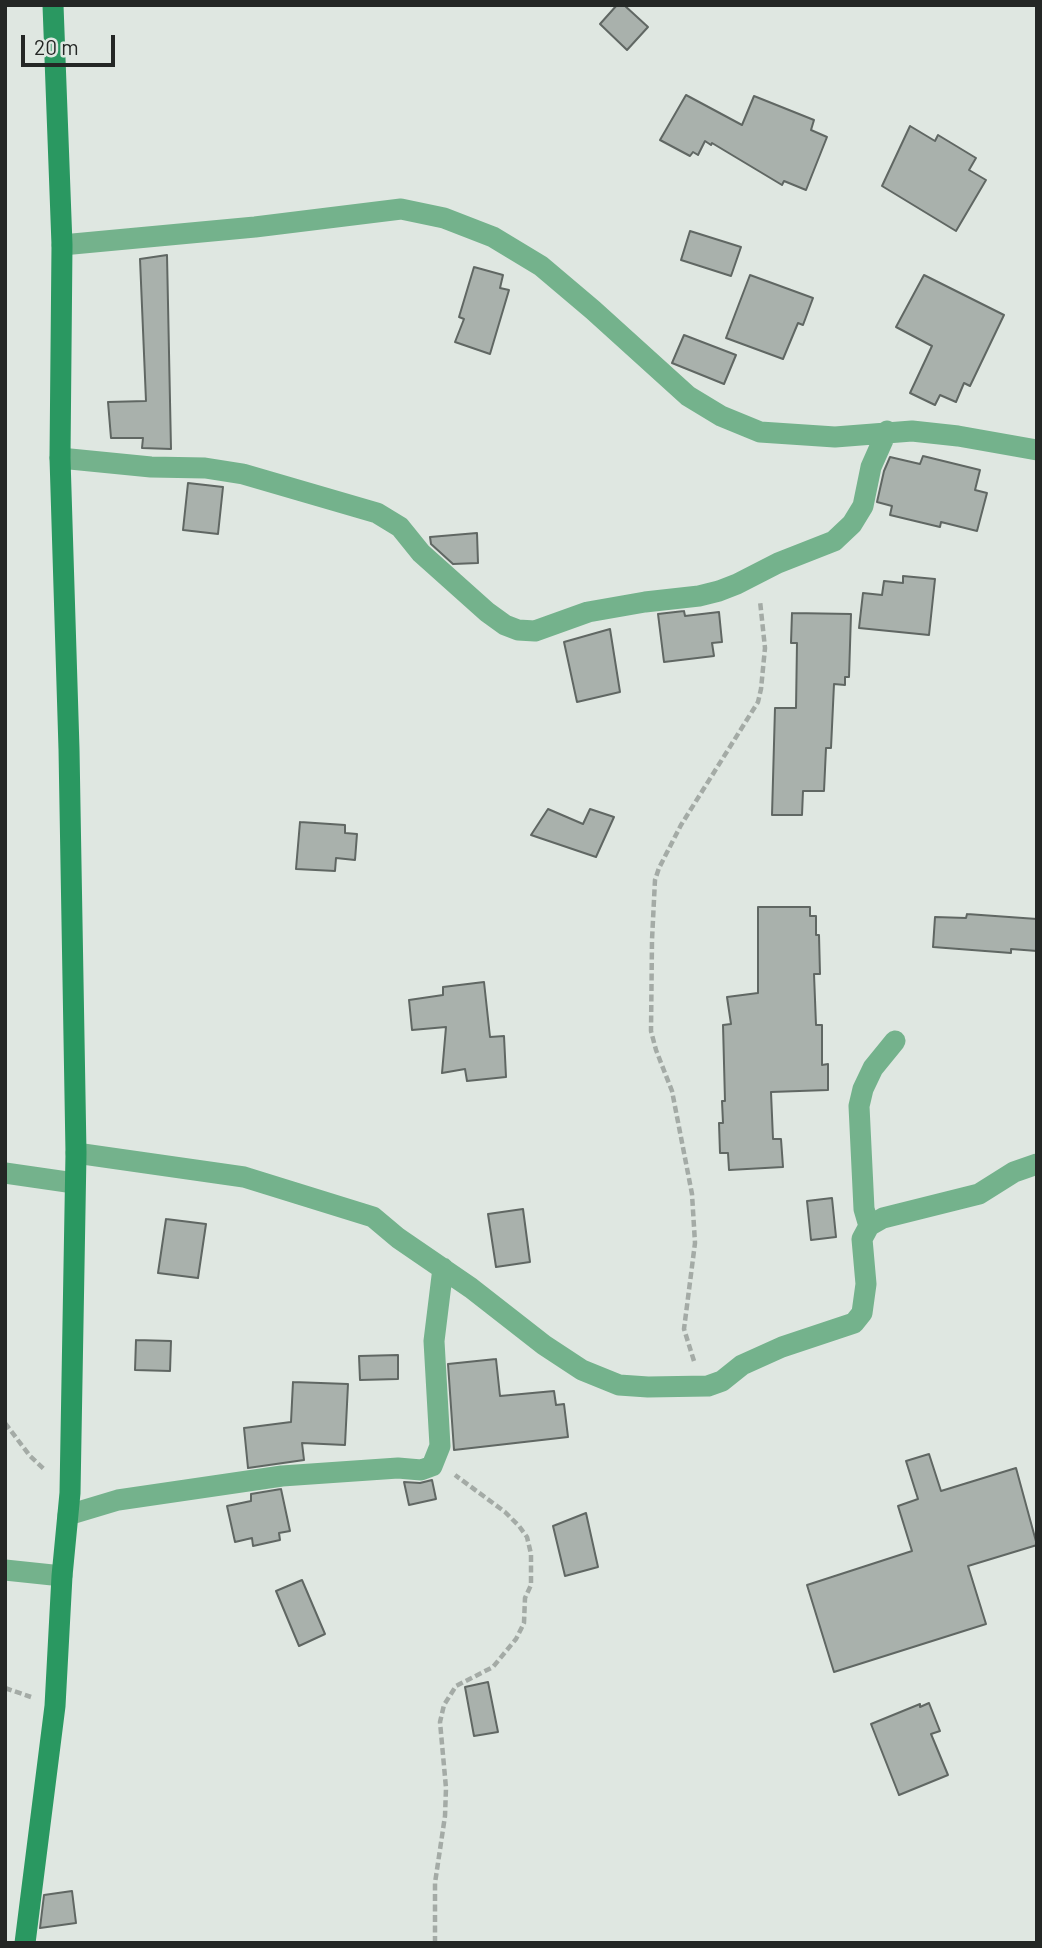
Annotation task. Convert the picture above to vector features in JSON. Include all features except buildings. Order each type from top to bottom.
[{"type":"street","points":[[25,1943],[55,1706],[62,1576],[70,1493],[76,1153],[70,762],[60,458],[62,245],[53,5]]},
{"type":"street","points":[[62,245],[254,227],[401,209],[444,218],[493,236],[541,267],[688,396],[721,416],[760,432],[835,437],[912,431],[1037,450]]},
{"type":"street","points":[[60,458],[151,467],[205,468],[243,474],[377,513],[400,527],[421,553],[487,612],[505,625],[518,630],[535,631],[600,610],[699,596],[737,584],[834,541],[844,534],[863,506],[871,467],[887,431]]},
{"type":"street","points":[[869,1226],[864,1209],[859,1106],[863,1089],[873,1068],[895,1041]]},
{"type":"street","points":[[76,1153],[244,1177],[373,1217],[544,1345],[582,1370],[618,1385],[708,1386],[722,1381],[742,1365],[854,1323],[862,1313],[866,1284],[862,1239],[869,1226],[883,1218],[979,1194],[1014,1172],[1037,1164]]},
{"type":"street","points":[[5,1173],[74,1183]]},
{"type":"street","points":[[68,1515],[118,1500],[185,1489],[305,1474],[398,1468],[421,1471],[432,1466],[440,1446],[435,1341],[443,1268]]},
{"type":"street","points":[[5,1570],[62,1576]]},
{"type":"path","points":[[708,1386],[693,1359],[684,1329],[695,1243],[692,1194],[672,1091],[651,1031],[655,880],[681,825],[758,702],[765,648],[757,573]]},
{"type":"path","points":[[5,1423],[30,1456],[70,1493]]},
{"type":"path","points":[[435,1461],[505,1512],[519,1526],[527,1537],[531,1554],[531,1585],[525,1598],[524,1623],[516,1639],[493,1667],[456,1686],[444,1705],[440,1721],[446,1788],[445,1816],[435,1883],[435,1943]]}]
